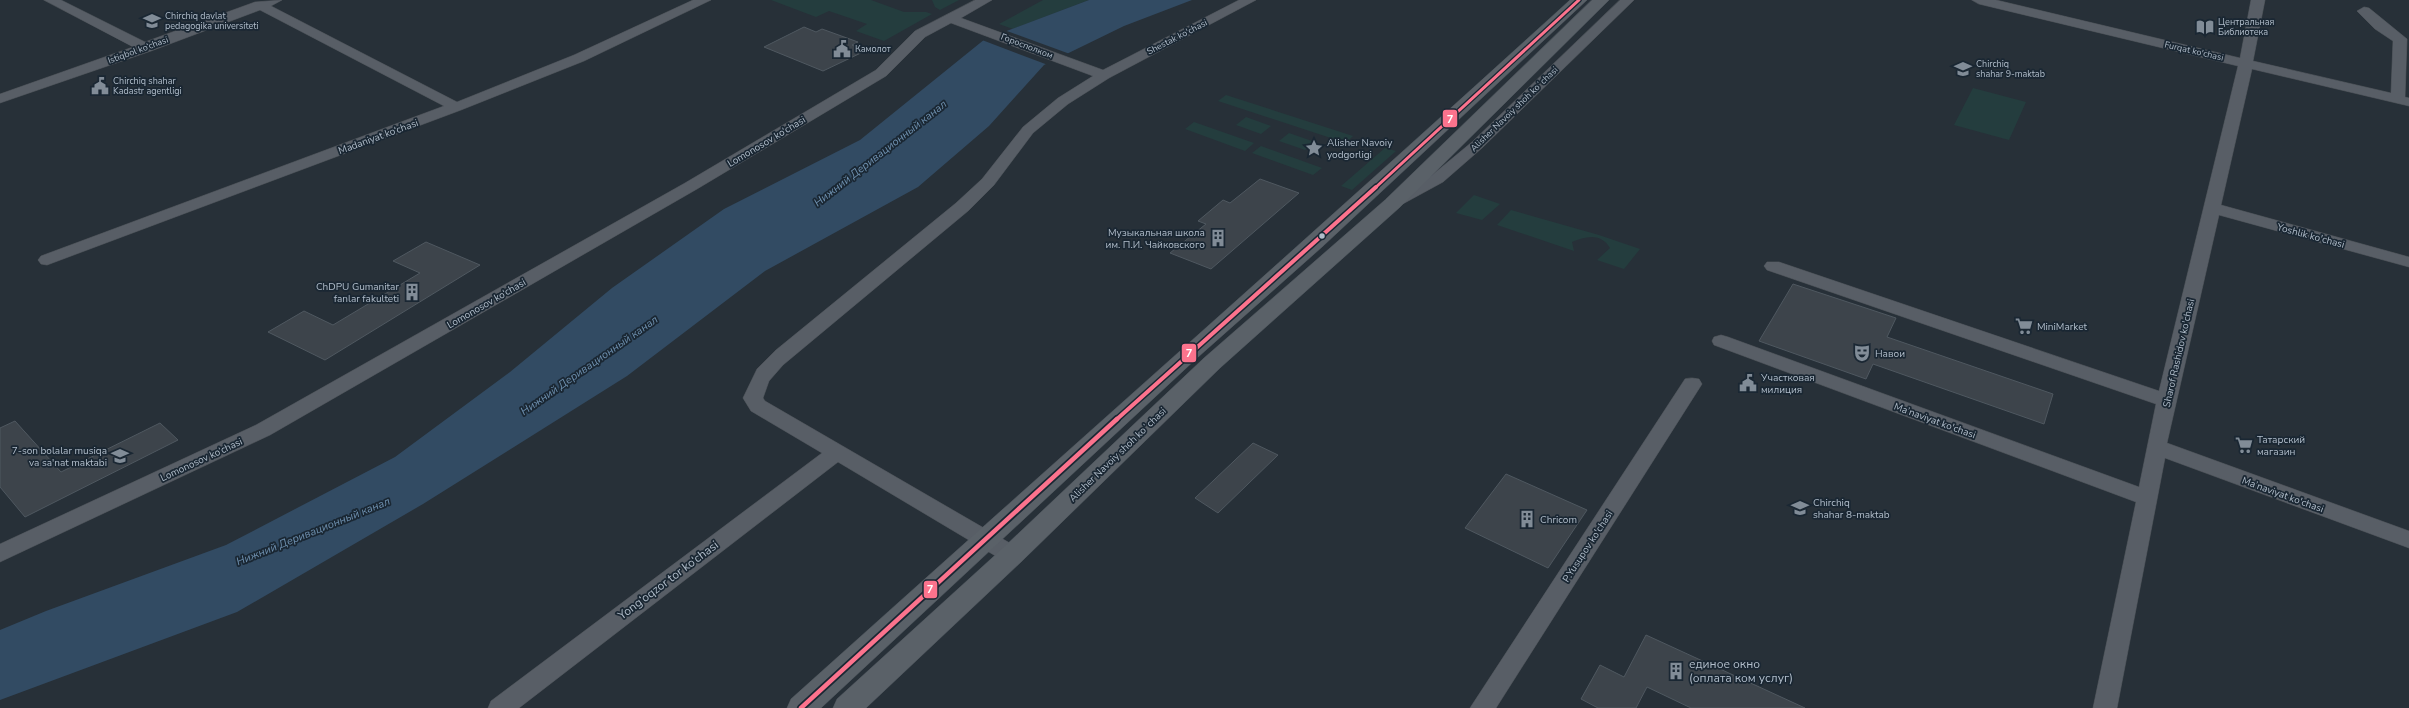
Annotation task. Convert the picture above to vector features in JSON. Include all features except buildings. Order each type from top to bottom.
[{"type":"main road","points":[[801,708],[987,540],[1188,353],[1315,244],[1579,0]]},
{"type":"main road","name":"Alisher Navoiy shoh koʻchasi","points":[[847,708],[1012,555],[1212,363],[1392,204],[1601,0]]},
{"type":"street","points":[[51,0],[146,48]]},
{"type":"street","name":"Istiqbol ko‘chasi","points":[[1,98],[146,48],[275,0]]},
{"type":"street","name":"Madaniyat ko‘chasi","points":[[47,260],[456,107],[579,58],[704,0]]},
{"type":"street","name":"Lomonosov ko‘chasi","points":[[0,554],[277,422],[691,186],[881,73],[920,34],[985,0]]},
{"type":"street","name":"Shestak ko'chasi","points":[[1012,555],[758,406],[753,398],[756,384],[773,363],[796,342],[962,207],[988,182],[1028,130],[1063,101],[1104,75],[1249,0]]},
{"type":"street","name":"Alisher Navoiy shoh koʻchasi","points":[[1392,204],[1437,179],[1477,145],[1627,0]]},
{"type":"street","name":"Furqat ko'chasi","points":[[1979,0],[2404,100]]},
{"type":"street","name":"Sharof Rashidov ko'chasi","points":[[2105,708],[2148,498],[2156,447],[2246,63],[2258,0]]},
{"type":"street","points":[[260,5],[456,107]]},
{"type":"street","points":[[2364,11],[2380,26],[2400,38],[2404,100]]},
{"type":"street","name":"Горосполком","points":[[950,18],[978,27],[1104,75]]},
{"type":"street","name":"Yoshlik ko'chasi","points":[[2212,208],[2409,262]]},
{"type":"street","points":[[1773,266],[2167,401]]},
{"type":"street","name":"Ma’naviyat ko'chasi","points":[[1721,341],[2148,498]]},
{"type":"street","name":"P.Yusupov ko'chasi","points":[[1482,708],[1692,384]]},
{"type":"street","name":"Ma’naviyat ko'chasi","points":[[2156,447],[2409,540]]},
{"type":"street","name":"Yong‘oqzor tor ko‘chasi","points":[[500,708],[836,453]]},
{"type":"green space","points":[[771,0],[871,0],[904,12],[926,12],[932,14],[884,41],[856,31],[867,24],[829,11],[816,17]]},
{"type":"green space","points":[[932,0],[959,0],[940,10],[935,7]]},
{"type":"green space","points":[[1043,0],[1089,0],[1013,29],[999,24]]},
{"type":"green space","points":[[1973,88],[2026,102],[2009,140],[1954,125]]},
{"type":"green space","points":[[1226,95],[1353,136],[1346,143],[1218,101]]},
{"type":"green space","points":[[1246,117],[1271,126],[1261,134],[1236,125]]},
{"type":"green space","points":[[1194,122],[1254,143],[1245,151],[1185,129]]},
{"type":"green space","points":[[1289,133],[1315,142],[1305,150],[1279,141]]},
{"type":"green space","points":[[1261,146],[1322,168],[1313,175],[1252,153]]},
{"type":"green space","points":[[1385,148],[1396,151],[1352,190],[1341,186]]},
{"type":"green space","points":[[1474,195],[1500,204],[1482,220],[1456,213]]},
{"type":"green space","points":[[1511,210],[1599,235],[1640,249],[1624,269],[1597,260],[1610,248],[1606,243],[1598,238],[1588,237],[1572,242],[1574,251],[1497,225]]},
{"type":"water","name":"Нижний Деривационный канал","points":[[1089,0],[1192,0],[1124,26],[1044,65],[989,126],[918,187],[765,271],[627,376],[423,504],[237,612],[0,700],[0,630],[46,611],[226,545],[395,457],[510,372],[612,288],[724,209],[860,140],[985,39]]},
{"type":"pier","points":[[1004,30],[1070,54],[1048,65],[982,40]]},
{"type":"transit line","name":"7","points":[[801,708],[1189,353],[1315,243],[1579,0]]},
{"type":"place","name":"Chirchiq davlat pedagogika universiteti","points":[[152,21]]},
{"type":"place","name":"Центральная Библиотека","points":[[2205,27]]},
{"type":"place","name":"Камолот","points":[[842,49]]},
{"type":"place","name":"Chirchiq shahar 9-maktab","points":[[1963,69]]},
{"type":"place","name":"Chirchiq shahar Kadastr agentligi","points":[[100,86]]},
{"type":"place","name":"Alisher Navoiy yodgorligi","points":[[1314,148]]},
{"type":"place","name":"Музыкальная школа им. П.И. Чайковского","points":[[1218,238]]},
{"type":"place","name":"ChDPU Gumanitar fanlar fakulteti","points":[[412,292]]},
{"type":"place","name":"MiniMarket","points":[[2024,326]]},
{"type":"place","name":"Навои","points":[[1862,353]]},
{"type":"place","name":"Участковая милиция","points":[[1748,383]]},
{"type":"place","name":"Татарский магазин","points":[[2244,445]]},
{"type":"place","name":"7-son bolalar musiqa va sa'nat maktabi","points":[[120,456]]},
{"type":"place","name":"Chirchiq shahar 8-maktab","points":[[1800,508]]},
{"type":"place","name":"Chricom","points":[[1527,519]]},
{"type":"place","name":"единое окно (оплата ком услуг)","points":[[1676,671]]}]
